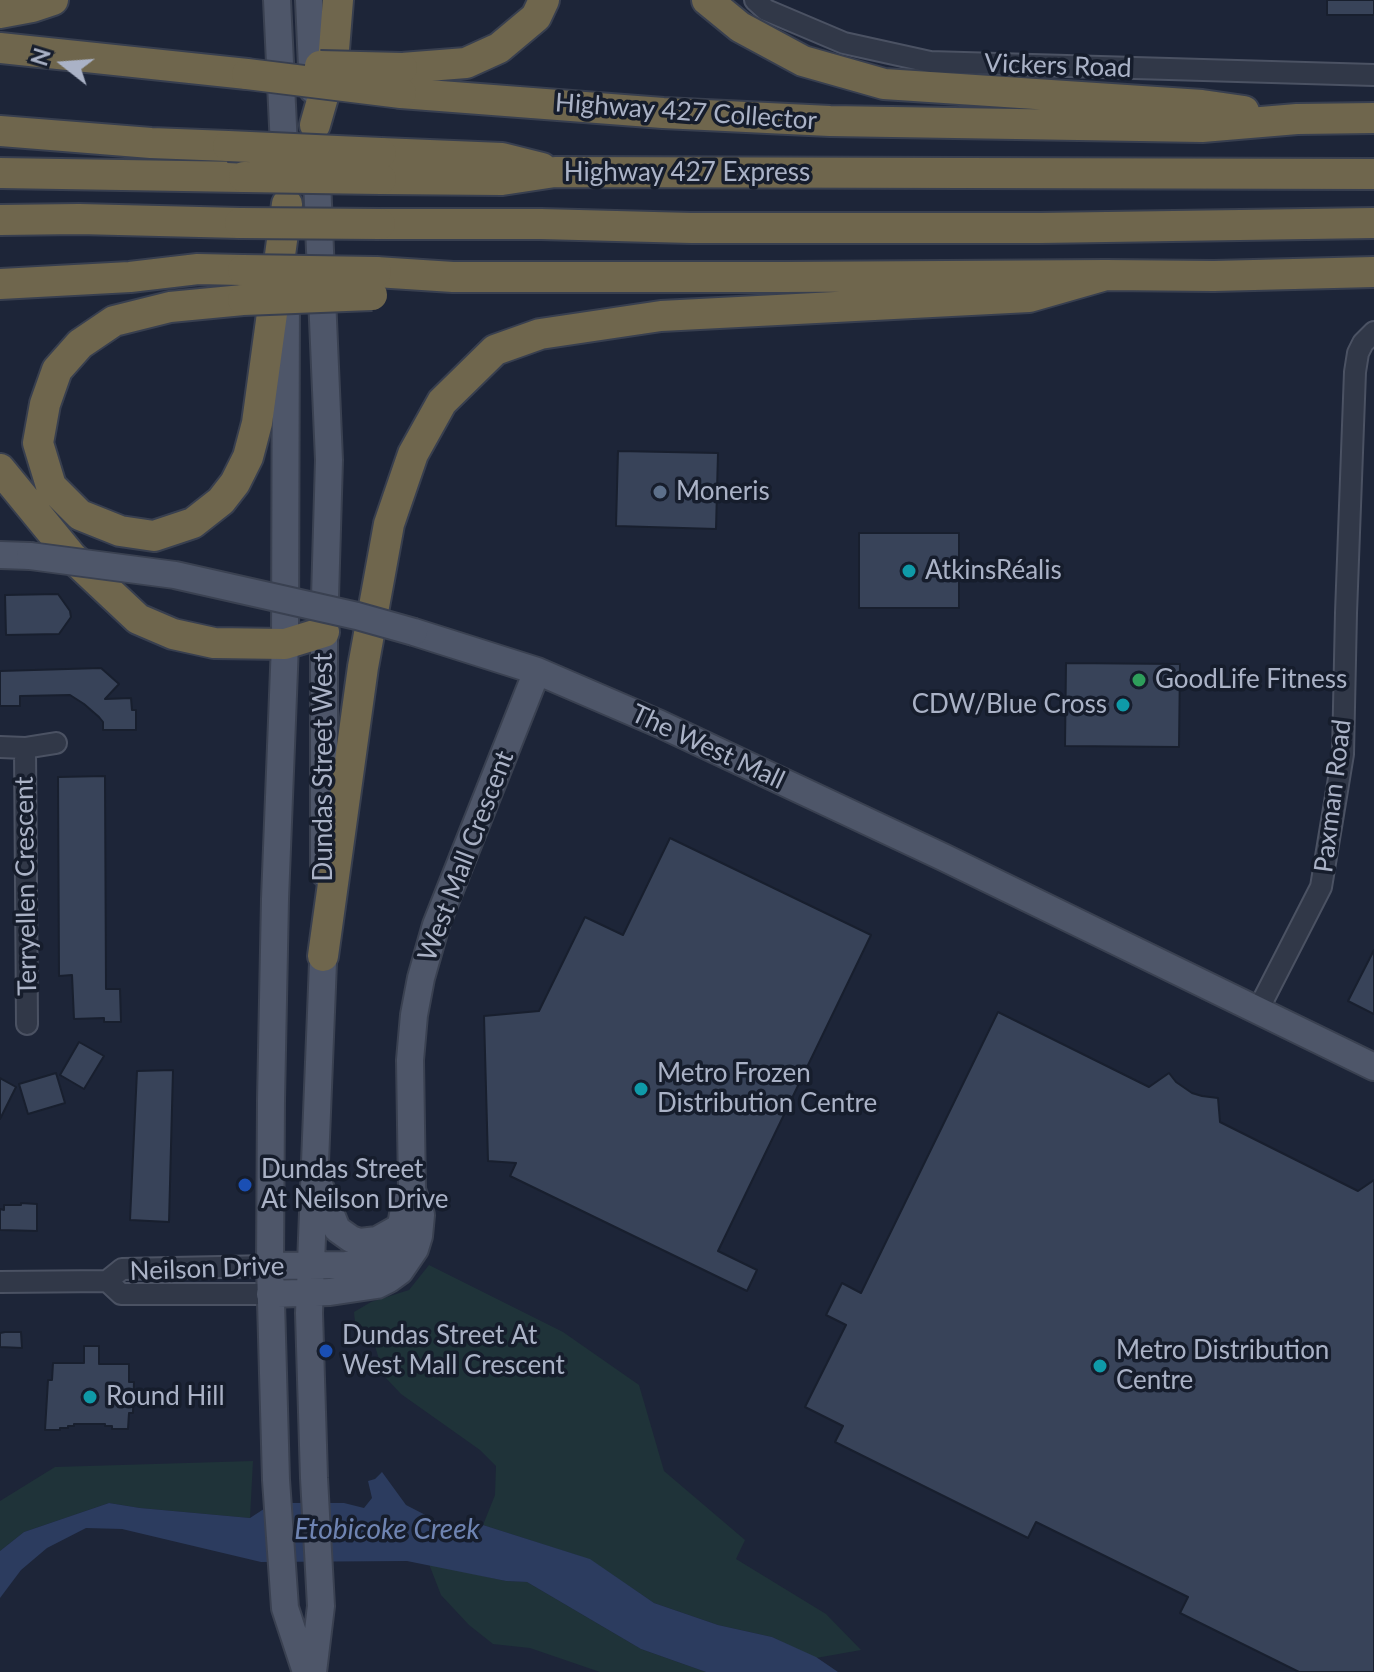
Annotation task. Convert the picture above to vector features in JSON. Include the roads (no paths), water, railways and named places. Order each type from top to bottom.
[{"type":"highway","points":[[0,13],[53,0]]},
{"type":"highway","points":[[315,125],[333,62],[338,0]]},
{"type":"highway","points":[[402,80],[466,63],[499,48],[536,17],[544,0]]},
{"type":"highway","points":[[707,0],[740,27],[803,61],[884,84],[1202,105],[1297,119]]},
{"type":"highway","name":"Highway 427 Collector","points":[[0,48],[184,67],[402,80],[663,113],[830,121],[1202,127],[1297,119],[1374,118]]},
{"type":"highway","points":[[0,131],[228,146],[381,166]]},
{"type":"highway","name":"Highway 427 Express","points":[[0,173],[244,177],[381,166],[502,180],[555,172],[1374,174]]},
{"type":"highway","points":[[287,204],[257,423],[248,457],[235,483],[221,501],[193,523],[154,536],[120,531],[80,515],[51,486],[38,443],[45,404],[57,370],[80,344],[114,321],[170,307],[243,300],[374,283],[453,277],[1214,276],[1374,272]]},
{"type":"highway","name":"Highway 427 Express","points":[[0,220],[723,228],[1040,228],[1374,223]]},
{"type":"highway","points":[[0,271],[132,265],[243,270],[374,283]]},
{"type":"highway","points":[[0,284],[130,277],[198,269]]},
{"type":"highway","points":[[323,956],[363,667],[389,524],[413,454],[442,402],[495,350],[540,334],[661,316],[1029,297],[1106,275]]},
{"type":"highway","points":[[0,469],[72,557],[138,619],[173,634],[214,643],[285,644],[324,632]]},
{"type":"main road","name":"Dundas Street West","points":[[277,0],[287,204],[285,644],[275,899],[270,1294],[276,1480],[285,1608],[306,1672]]},
{"type":"main road","name":"Dundas Street West","points":[[309,0],[329,460],[324,632],[323,956],[310,1294],[314,1478],[321,1606],[313,1672]]},
{"type":"main road","name":"The West Mall","points":[[0,555],[30,556],[175,575],[357,616],[537,671],[660,724],[878,826],[1374,1067]]},
{"type":"main road","name":"West Mall Crescent","points":[[310,1294],[371,1287],[384,1282],[400,1271],[415,1249],[421,1215],[412,1190],[410,1060],[421,978],[436,925],[537,671]]},
{"type":"main road","points":[[315,1173],[332,1219],[344,1235],[360,1242],[369,1242],[402,1226]]},
{"type":"main road","name":"West Mall Crescent","points":[[311,1266],[346,1265],[384,1257],[395,1247],[401,1234],[404,1209],[412,1190]]},
{"type":"main road","name":"Neilson Drive","points":[[270,1266],[311,1266]]},
{"type":"main road","name":"Neilson Drive","points":[[270,1294],[310,1294]]},
{"type":"street","name":"Vickers Road","points":[[755,0],[766,10],[844,43],[930,62],[1374,75]]},
{"type":"street","name":"Paxman Road","points":[[1258,1010],[1321,887],[1343,754],[1355,372],[1358,353],[1374,332]]},
{"type":"street","points":[[0,747],[25,748],[56,743]]},
{"type":"street","name":"Terryellen Crescent","points":[[25,748],[27,1024]]},
{"type":"street","name":"Neilson Drive","points":[[0,1282],[107,1281],[122,1269],[270,1266]]},
{"type":"street","name":"Neilson Drive","points":[[107,1281],[121,1294],[270,1294]]},
{"type":"water","name":"Etobicoke Creek","points":[[382,1472],[406,1505],[439,1522],[483,1525],[590,1559],[654,1603],[718,1625],[772,1637],[816,1657],[838,1672],[706,1672],[641,1649],[527,1582],[506,1581],[407,1561],[261,1562],[122,1529],[86,1528],[47,1548],[21,1570],[0,1598],[0,1551],[24,1532],[109,1503],[250,1518],[273,1503],[344,1503],[364,1508],[372,1498],[368,1481]]},
{"type":"place","name":"Moneris","points":[[660,492]]},
{"type":"place","name":"AtkinsRéalis","points":[[909,571]]},
{"type":"place","name":"GoodLife Fitness","points":[[1139,680]]},
{"type":"place","name":"CDW/Blue Cross","points":[[1123,705]]},
{"type":"place","name":"Metro Frozen Distribution Centre","points":[[641,1089]]},
{"type":"place","name":"Dundas Street At Neilson Drive","points":[[245,1185]]},
{"type":"place","name":"Dundas Street At West Mall Crescent","points":[[326,1351]]},
{"type":"place","name":"Metro Distribution Centre","points":[[1100,1366]]},
{"type":"place","name":"Round Hill","points":[[90,1397]]}]
